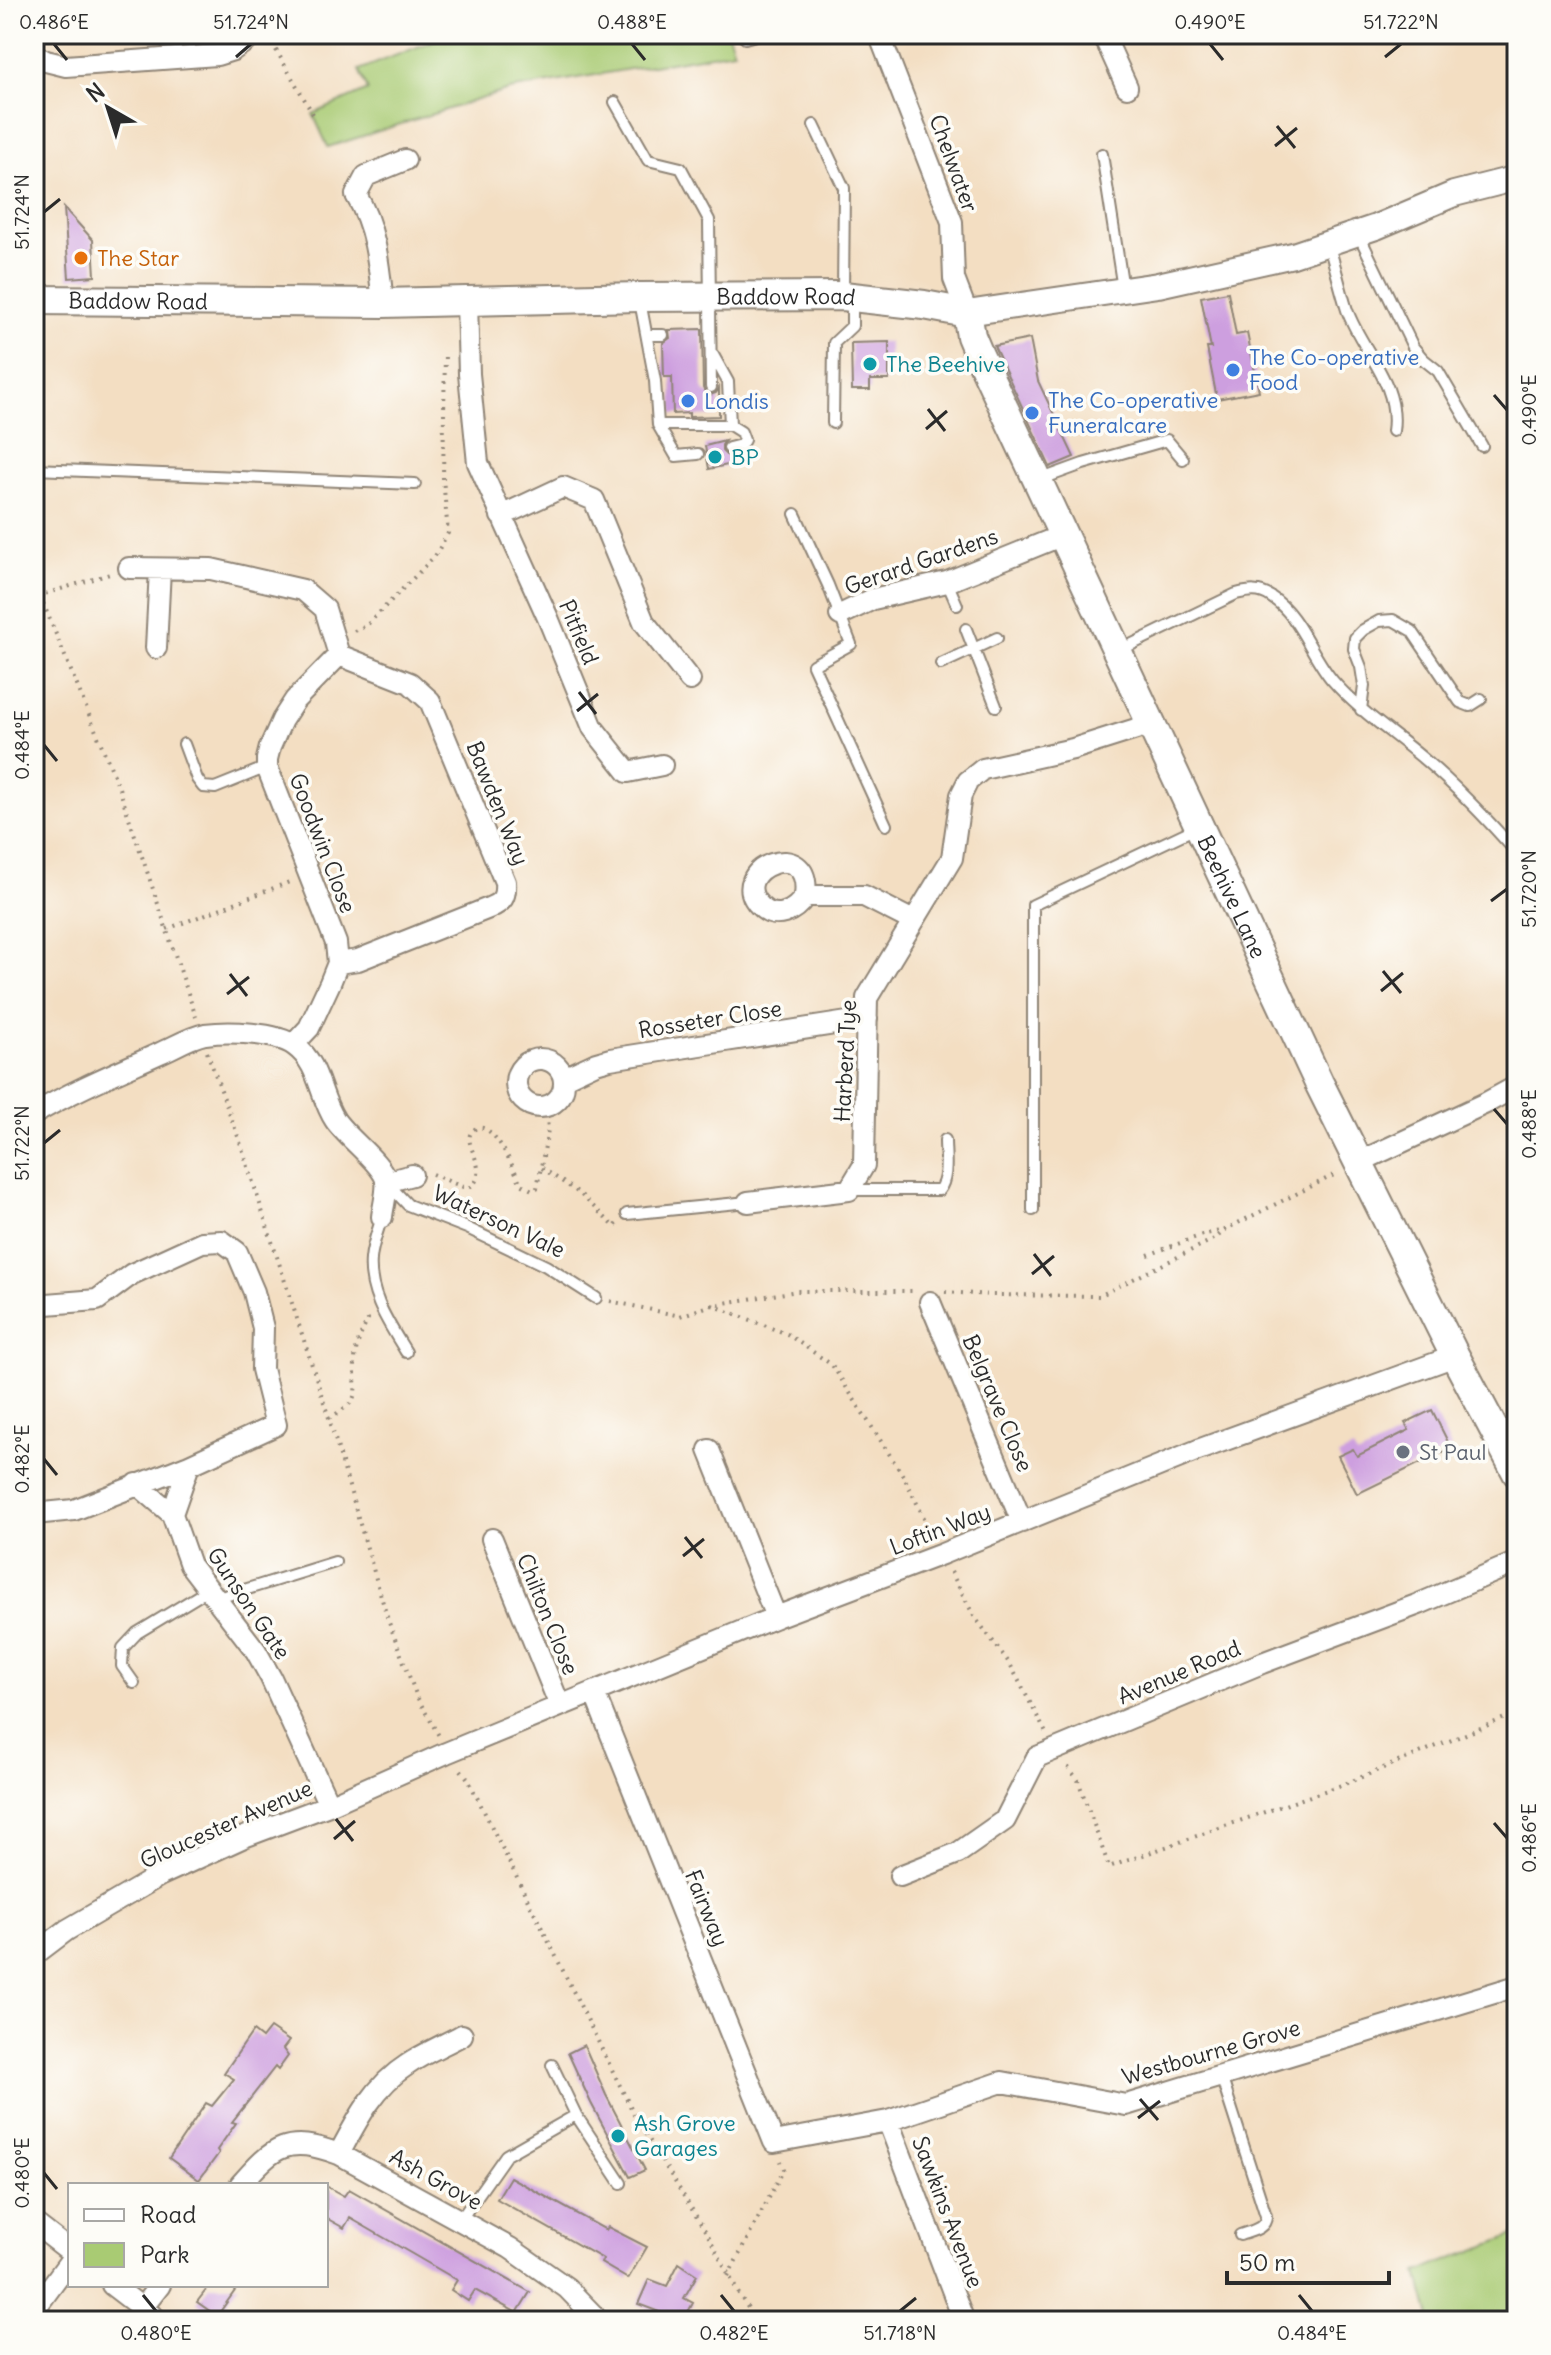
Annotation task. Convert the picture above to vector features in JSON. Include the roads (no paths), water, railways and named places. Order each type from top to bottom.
[{"type":"main road","name":"Baddow Road","points":[[34,300],[383,303],[710,296],[848,297],[967,313]]},
{"type":"main road","name":"Beehive Lane","points":[[967,313],[971,336],[1037,481],[1319,1083],[1517,1473]]},
{"type":"street","name":"Chelwater","points":[[879,34],[952,222],[954,279],[967,313]]},
{"type":"street","points":[[1103,34],[1127,87]]},
{"type":"street","points":[[34,55],[66,66],[217,55],[263,36]]},
{"type":"street","points":[[383,303],[368,214],[356,195],[366,176],[405,160]]},
{"type":"street","name":"Baddow Road","points":[[967,313],[1158,285],[1278,259],[1358,233],[1454,194],[1517,178]]},
{"type":"street","name":"Pitfield","points":[[467,301],[469,374],[478,463],[548,618],[593,728],[628,772],[662,765]]},
{"type":"street","points":[[501,516],[563,487],[594,500],[644,622],[690,680]]},
{"type":"street","name":"Gerard Gardens","points":[[840,615],[873,599],[947,582],[1063,535]]},
{"type":"street","points":[[129,568],[211,569],[303,590],[325,609],[339,655]]},
{"type":"street","points":[[156,648],[160,569]]},
{"type":"street","name":"Goodwin Close","points":[[338,963],[336,943],[267,767],[267,759],[282,720],[295,700],[339,655]]},
{"type":"street","name":"Bawden Way","points":[[338,963],[358,960],[489,908],[500,903],[505,895],[505,882],[430,701],[410,683],[339,655]]},
{"type":"street","name":"Harberd Tye","points":[[849,1190],[864,1165],[867,998],[952,858],[961,795],[968,781],[983,769],[1073,749],[1152,724]]},
{"type":"street","points":[[805,896],[864,896],[913,921]]},
{"type":"street","points":[[34,1114],[60,1098],[202,1035],[235,1033],[269,1036],[294,1044],[309,1028],[338,963]]},
{"type":"street","name":"Rosseter Close","points":[[564,1078],[610,1059],[867,1019]]},
{"type":"street","name":"Waterson Vale","points":[[294,1044],[317,1074],[333,1118],[379,1167],[386,1182],[420,1173]]},
{"type":"street","points":[[535,1059],[553,1063],[564,1078],[561,1097],[546,1107],[536,1108],[527,1104],[516,1089],[519,1070],[535,1059]]},
{"type":"street","points":[[1359,1162],[1517,1086]]},
{"type":"street","points":[[382,1217],[386,1182]]},
{"type":"street","points":[[748,1202],[849,1190]]},
{"type":"street","points":[[34,1305],[97,1300],[132,1274],[202,1242],[222,1241],[237,1252],[254,1292],[263,1328],[262,1369],[276,1425],[189,1465],[74,1510],[34,1514]]},
{"type":"street","name":"Belgrave Close","points":[[932,1295],[1022,1522]]},
{"type":"street","name":"Loftin Way","points":[[446,1753],[776,1617],[942,1554],[1198,1450],[1455,1356]]},
{"type":"street","points":[[709,1450],[776,1617]]},
{"type":"street","points":[[172,1514],[189,1465]]},
{"type":"street","name":"Gunson Gate","points":[[137,1484],[172,1514],[190,1565],[256,1651],[329,1805]]},
{"type":"street","name":"Chilton Close","points":[[492,1539],[560,1706]]},
{"type":"street","name":"Avenue Road","points":[[900,1876],[958,1853],[1005,1820],[1037,1757],[1262,1663],[1419,1604],[1517,1562]]},
{"type":"street","name":"Fairway","points":[[594,1692],[774,2142]]},
{"type":"street","name":"Gloucester Avenue","points":[[34,1955],[67,1930],[161,1875],[446,1753]]},
{"type":"street","name":"Westbourne Grove","points":[[774,2142],[888,2121],[1002,2082],[1126,2105],[1517,1986]]},
{"type":"street","points":[[339,2154],[367,2104],[391,2077],[420,2057],[462,2035]]},
{"type":"street","name":"Sawkins Avenue","points":[[888,2121],[964,2321]]},
{"type":"street","name":"Ash Grove","points":[[242,2183],[264,2157],[281,2148],[298,2144],[317,2146],[339,2154],[461,2219],[538,2266],[567,2288],[599,2321]]},
{"type":"street","points":[[34,2223],[68,2249]]},
{"type":"street","points":[[34,2310],[68,2264]]},
{"type":"street","points":[[115,2287],[159,2321]]},
{"type":"street","points":[[142,2308],[158,2287]]},
{"type":"lane","points":[[745,38],[759,34]]},
{"type":"lane","points":[[615,102],[648,160],[681,168],[709,220],[708,370],[711,387]]},
{"type":"lane","points":[[814,125],[844,188],[852,326],[834,343],[833,423]]},
{"type":"lane","points":[[1102,154],[1123,289]]},
{"type":"lane","points":[[1358,233],[1413,347],[1438,371],[1482,446]]},
{"type":"lane","points":[[1328,243],[1348,311],[1392,397],[1395,417],[1393,431]]},
{"type":"lane","points":[[640,297],[650,353],[658,371],[658,425],[676,456],[698,454]]},
{"type":"lane","points":[[647,335],[663,335]]},
{"type":"lane","points":[[650,353],[663,353]]},
{"type":"lane","points":[[708,353],[728,382],[730,425]]},
{"type":"lane","points":[[658,425],[712,421],[730,425],[741,432],[744,440],[741,445],[729,448]]},
{"type":"lane","points":[[1037,481],[1167,440],[1183,459]]},
{"type":"lane","points":[[34,469],[415,484]]},
{"type":"lane","name":"Gerard Gardens","points":[[795,514],[851,644],[813,665],[886,825]]},
{"type":"lane","points":[[947,582],[957,605]]},
{"type":"lane","points":[[1117,652],[1236,594],[1255,590],[1272,597],[1289,614],[1331,679],[1361,710],[1424,759],[1469,800],[1517,853]]},
{"type":"lane","points":[[1361,710],[1364,686],[1354,649],[1355,638],[1379,621],[1393,620],[1412,631],[1460,702],[1470,706],[1481,699]]},
{"type":"lane","points":[[966,629],[996,706]]},
{"type":"lane","points":[[941,664],[997,638]]},
{"type":"lane","points":[[184,744],[203,787],[215,788],[267,767]]},
{"type":"lane","points":[[1033,1210],[1033,905],[1200,826]]},
{"type":"lane","points":[[849,1190],[939,1190],[944,1186],[945,1179],[945,1140]]},
{"type":"lane","name":"Waterson Vale","points":[[386,1182],[408,1205],[467,1228],[546,1266],[596,1298]]},
{"type":"lane","points":[[627,1214],[748,1202]]},
{"type":"lane","points":[[382,1217],[373,1246],[372,1277],[380,1309],[406,1352]]},
{"type":"lane","points":[[134,1683],[122,1666],[123,1648],[137,1633],[212,1594],[335,1562]]},
{"type":"lane","points":[[552,2065],[576,2115],[621,2183]]},
{"type":"lane","points":[[1221,2076],[1266,2216],[1262,2226],[1240,2235]]},
{"type":"lane","points":[[461,2219],[506,2155],[576,2115]]},
{"type":"place","name":"The Star","points":[[81,258]]},
{"type":"place","name":"The Beehive","points":[[870,364]]},
{"type":"place","name":"The Co-operative Food","points":[[1233,370]]},
{"type":"place","name":"Londis","points":[[688,401]]},
{"type":"place","name":"The Co-operative Funeralcare","points":[[1032,413]]},
{"type":"place","name":"BP","points":[[715,457]]},
{"type":"place","name":"St Paul","points":[[1403,1452]]},
{"type":"place","name":"Ash Grove Garages","points":[[618,2136]]}]
